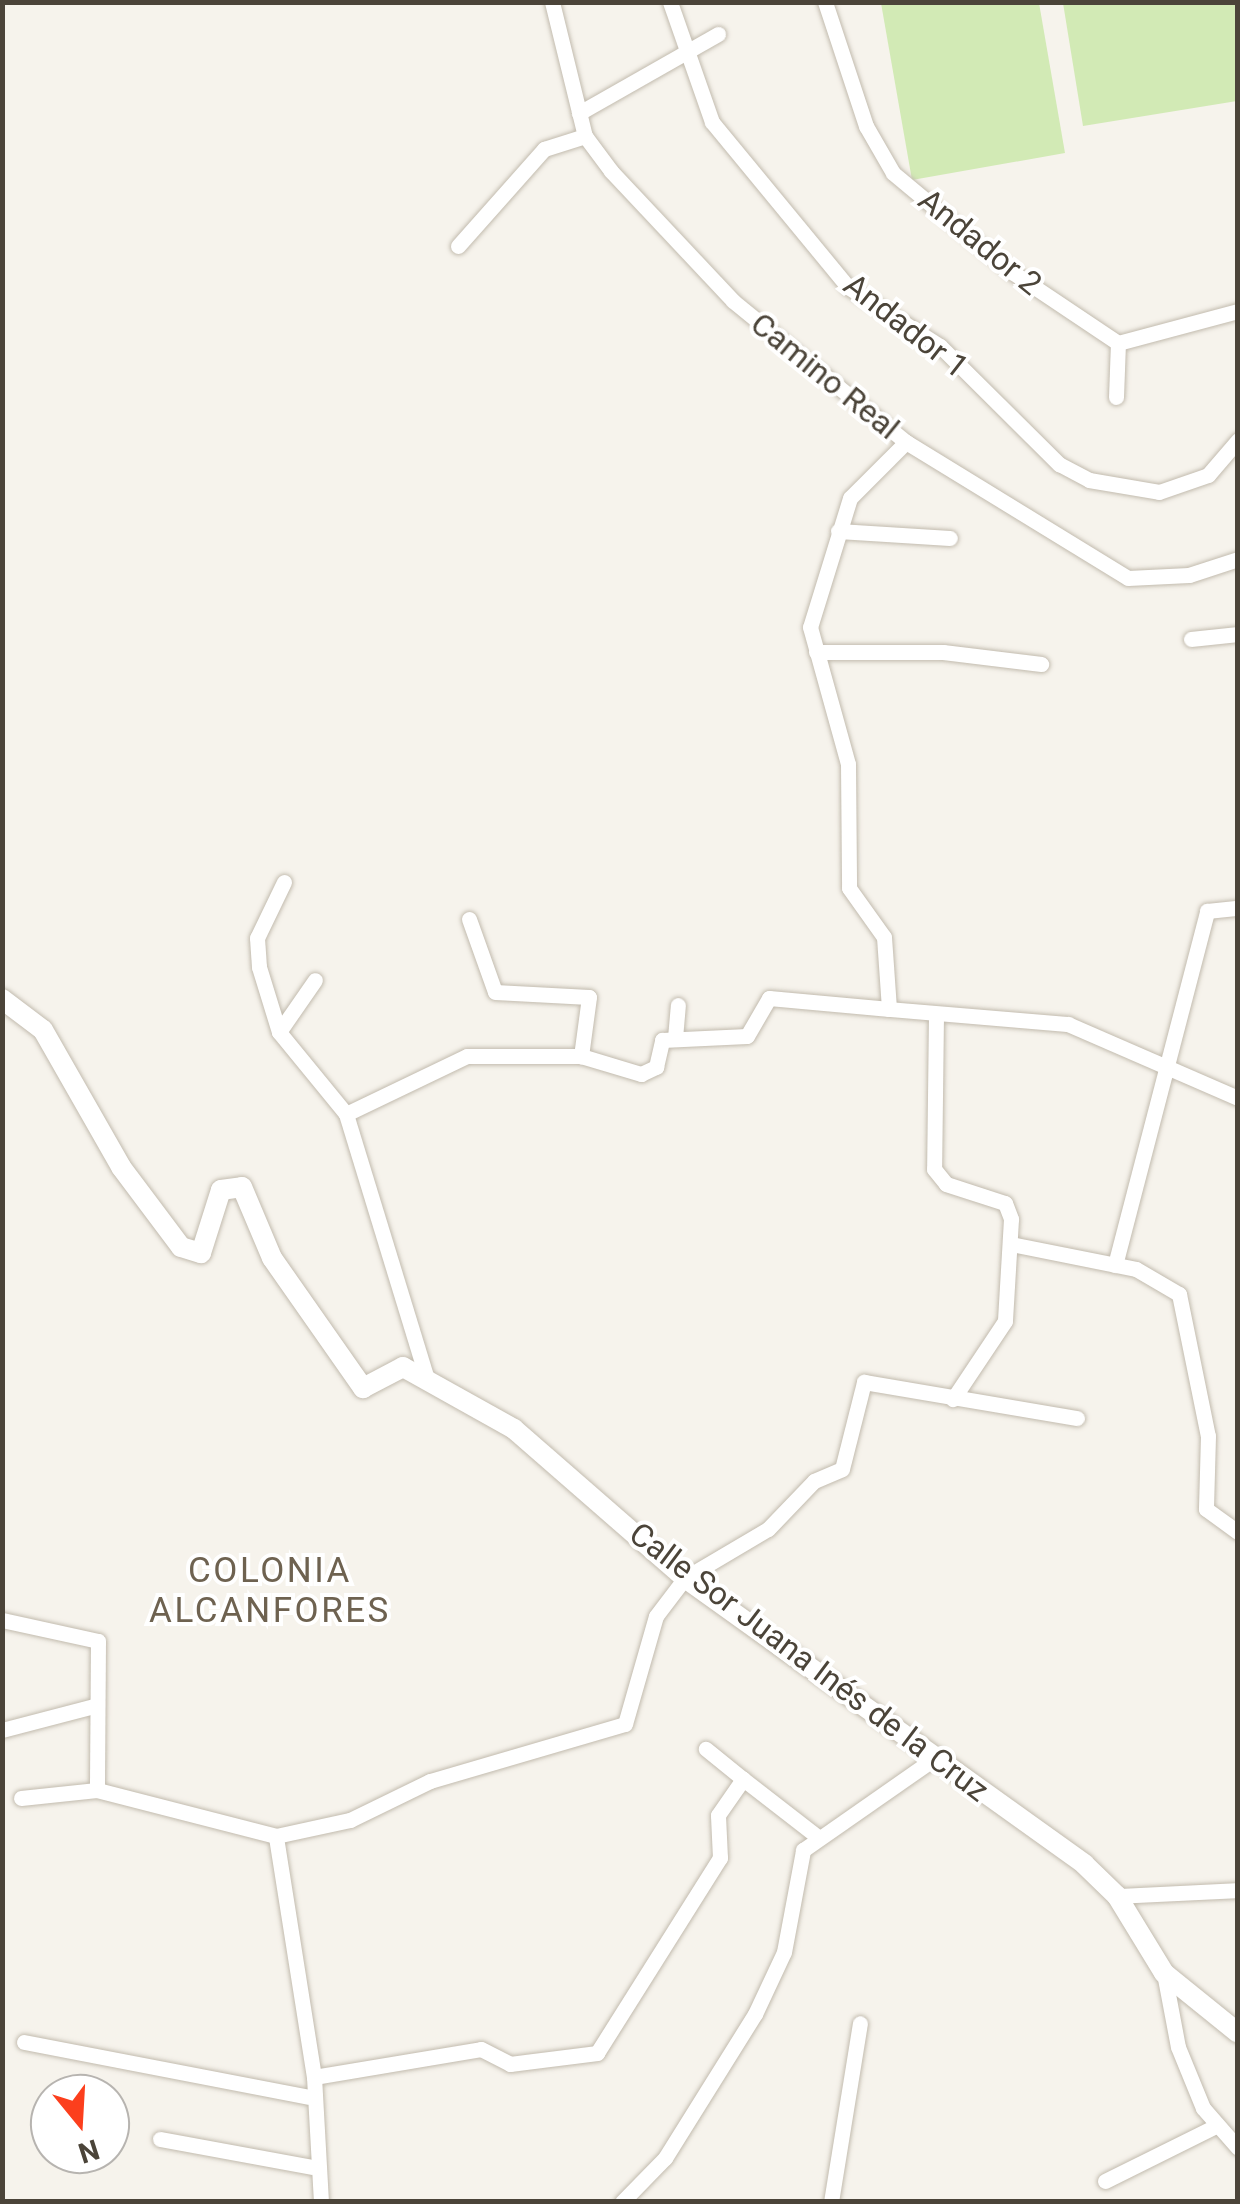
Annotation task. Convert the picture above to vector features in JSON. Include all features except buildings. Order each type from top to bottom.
[{"type":"street","name":"Camino Real","points":[[552,2],[585,136],[700,270],[906,442],[1128,578],[1189,575],[1238,559]]},
{"type":"street","name":"Andador 1","points":[[670,2],[686,58],[712,122],[848,287],[940,346],[1059,464],[1089,480],[1159,492],[1208,475],[1238,440]]},
{"type":"street","name":"Andador 2","points":[[825,2],[866,126],[893,172],[1012,272],[1118,343]]},
{"type":"street","points":[[579,113],[686,58],[718,34]]},
{"type":"street","points":[[458,246],[544,149],[585,136]]},
{"type":"street","points":[[1116,397],[1118,343],[1238,310]]},
{"type":"street","points":[[890,1009],[884,937],[850,888],[848,764],[816,652],[814,608],[850,498],[906,442]]},
{"type":"street","points":[[838,531],[950,538]]},
{"type":"street","points":[[1191,639],[1238,634]]},
{"type":"street","points":[[816,652],[944,652],[1041,664]]},
{"type":"street","points":[[2,999],[43,1030],[120,1167],[182,1247],[200,1253],[220,1190],[242,1187],[272,1258],[363,1388],[378,1387],[389,1368],[426,1376],[346,1114],[279,1032],[257,938],[284,882]]},
{"type":"street","points":[[1115,1265],[1207,911],[1238,908]]},
{"type":"street","points":[[469,919],[494,992],[589,997],[581,1056]]},
{"type":"street","points":[[279,1032],[315,980]]},
{"type":"street","points":[[346,1114],[467,1056],[581,1056],[642,1074],[656,1067],[662,1040],[747,1036],[769,998],[1068,1024],[1238,1098]]},
{"type":"street","points":[[675,1038],[678,1005]]},
{"type":"street","points":[[936,1015],[934,1169],[946,1184],[1005,1203],[1011,1244],[1005,1321],[954,1399]]},
{"type":"street","points":[[1011,1244],[1115,1265],[1179,1294],[1208,1436],[1206,1509],[1214,1521],[1238,1532]]},
{"type":"street","name":"Calle Sor Juana Inés de la Cruz","points":[[426,1376],[514,1429],[685,1578],[939,1755],[1117,1896],[1164,1974],[1238,2033]]},
{"type":"street","points":[[21,1798],[96,1790],[276,1836],[350,1820],[430,1781],[625,1724],[656,1616],[685,1578],[768,1529],[814,1481],[842,1469],[864,1382],[1077,1418]]},
{"type":"street","points":[[2,1620],[98,1640],[94,1706],[96,1790]]},
{"type":"street","points":[[2,1629],[21,1624]]},
{"type":"street","points":[[2,1730],[94,1706]]},
{"type":"street","points":[[706,1748],[819,1838]]},
{"type":"street","points":[[622,2202],[665,2158],[755,2014],[784,1952],[794,1868],[819,1838],[939,1755]]},
{"type":"street","points":[[314,2077],[492,2048],[510,2064],[589,2059],[720,1858],[718,1815],[743,1779]]},
{"type":"street","points":[[276,1836],[314,2077],[309,2096],[312,2167],[320,2202]]},
{"type":"street","points":[[1117,1896],[1238,1890]]},
{"type":"street","points":[[1164,1974],[1178,2047],[1216,2126],[1238,2148]]},
{"type":"street","points":[[831,2202],[860,2023]]},
{"type":"street","points":[[24,2042],[309,2096]]},
{"type":"street","points":[[1105,2181],[1216,2126]]},
{"type":"street","points":[[160,2140],[312,2167]]},
{"type":"green space","points":[[881,3],[1039,3],[1065,153],[912,180]]},
{"type":"green space","points":[[1063,3],[1237,3],[1237,101],[1083,126]]},
{"type":"district","name":"COLONIA ALCANFORES","points":[[270,1591]]}]
